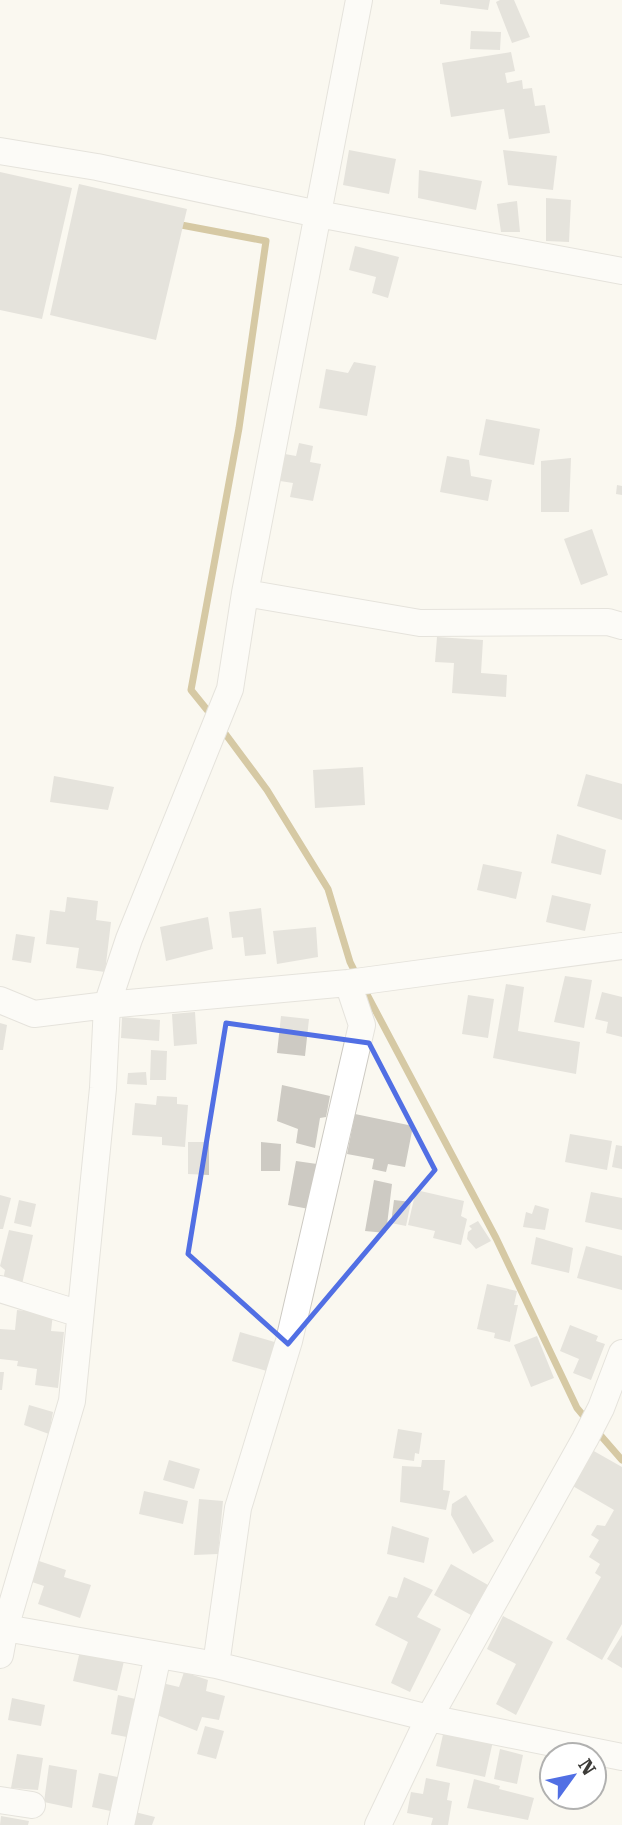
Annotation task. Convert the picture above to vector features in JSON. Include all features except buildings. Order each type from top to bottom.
[{"type":"street","points":[[0,1655],[2,1628],[72,1401],[103,1088],[107,1005],[129,939],[230,689],[245,593],[359,0]]},
{"type":"street","points":[[0,151],[97,167],[318,214],[622,271]]},
{"type":"street","points":[[245,593],[420,624],[608,622],[622,626]]},
{"type":"street","points":[[0,1000],[34,1014],[359,982],[622,946]]},
{"type":"street","points":[[216,1665],[237,1508],[289,1341],[362,1025],[359,982]]},
{"type":"street","points":[[0,1289],[80,1314]]},
{"type":"street","points":[[377,1825],[429,1718],[585,1439],[622,1353]]},
{"type":"street","points":[[2,1628],[216,1665],[429,1718],[622,1757]]},
{"type":"street","points":[[121,1825],[158,1655]]},
{"type":"street","points":[[0,1800],[32,1805]]},
{"type":"highlighted area","points":[[226,1023],[369,1043],[435,1170],[288,1344],[188,1254]]},
{"type":"waterway","points":[[176,224],[266,241],[239,428],[191,690],[212,716]]},
{"type":"waterway","points":[[221,728],[267,790],[328,889],[350,962],[357,976]]},
{"type":"waterway","points":[[363,987],[496,1238],[577,1408],[587,1420]]},
{"type":"waterway","points":[[595,1429],[622,1460]]}]
